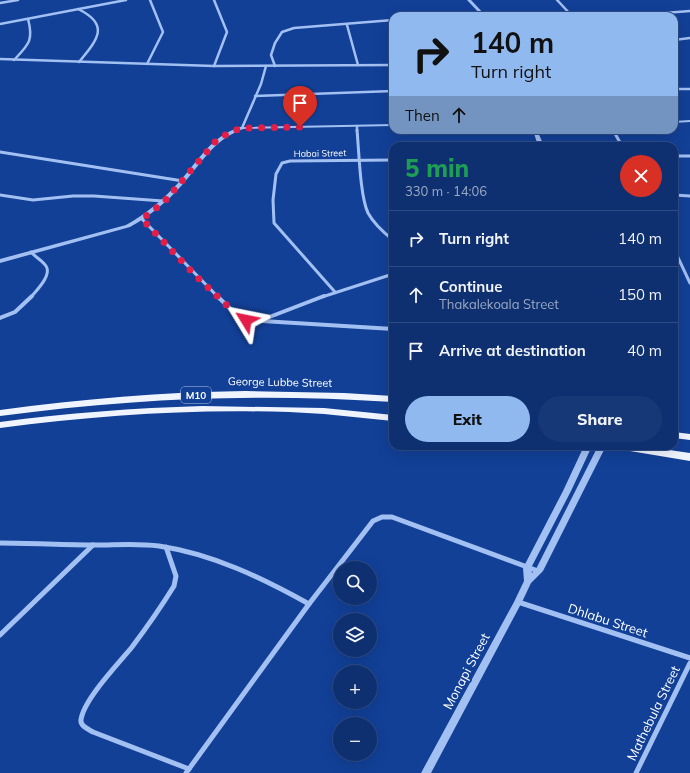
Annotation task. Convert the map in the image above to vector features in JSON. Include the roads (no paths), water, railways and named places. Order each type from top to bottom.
[{"type":"main road","name":"George Lubbe Street","points":[[0,413],[97,401],[163,396],[277,393],[389,399]]},
{"type":"main road","name":"M10","points":[[0,425],[104,413],[175,409],[324,411],[389,418]]},
{"type":"main road","points":[[678,436],[690,437]]},
{"type":"main road","points":[[647,450],[690,456]]},
{"type":"street","points":[[0,3],[18,0]]},
{"type":"street","points":[[0,24],[126,0]]},
{"type":"street","points":[[147,64],[163,32],[150,0]]},
{"type":"street","points":[[214,0],[227,32],[214,66]]},
{"type":"street","points":[[469,0],[480,12]]},
{"type":"street","points":[[557,0],[568,12]]},
{"type":"street","points":[[78,8],[89,13],[95,19],[98,32],[94,43],[79,62]]},
{"type":"street","points":[[677,12],[690,11]]},
{"type":"street","points":[[14,60],[30,43],[32,37],[28,19]]},
{"type":"street","points":[[275,66],[271,52],[275,43],[285,30],[389,20]]},
{"type":"street","points":[[347,25],[358,65]]},
{"type":"street","points":[[678,40],[690,39]]},
{"type":"street","points":[[0,59],[214,66],[389,65]]},
{"type":"street","points":[[242,128],[266,66]]},
{"type":"street","points":[[678,89],[690,89]]},
{"type":"street","points":[[255,96],[389,91]]},
{"type":"street","points":[[678,122],[690,122]]},
{"type":"street","points":[[357,126],[359,160],[366,212],[373,222],[389,236]]},
{"type":"street","points":[[0,261],[128,226],[142,219],[164,202],[216,141],[230,132],[242,128],[389,126]]},
{"type":"street","points":[[0,152],[49,161],[96,166],[182,181]]},
{"type":"street","points":[[678,156],[690,156]]},
{"type":"street","name":"Habai Street","points":[[336,292],[276,227],[273,218],[274,184],[277,171],[282,163],[290,161],[389,160]]},
{"type":"street","points":[[0,195],[34,200],[73,196],[94,196],[164,202]]},
{"type":"street","points":[[678,195],[690,196]]},
{"type":"street","points":[[142,219],[194,274],[238,316],[246,320],[256,322],[389,329]]},
{"type":"street","points":[[0,318],[8,316],[24,306],[44,281],[48,273],[46,267],[31,252]]},
{"type":"street","points":[[678,258],[690,283]]},
{"type":"street","points":[[256,322],[336,292],[389,275]]},
{"type":"street","points":[[528,581],[526,568],[567,491],[586,450]]},
{"type":"street","name":"Monapi Street","points":[[426,773],[528,581],[539,572],[600,450]]},
{"type":"street","points":[[166,547],[176,576],[174,586],[132,646],[92,697],[83,712],[81,721],[83,726],[93,732],[188,771],[309,604],[373,522],[382,517],[392,517],[539,572]]},
{"type":"street","points":[[0,543],[93,545],[148,544],[166,547],[193,553],[237,568],[270,583],[309,604]]},
{"type":"street","points":[[0,635],[93,545]]},
{"type":"street","name":"Dhlabu Street","points":[[518,602],[690,658]]},
{"type":"street","name":"Mathebula Street","points":[[636,773],[690,662]]}]
